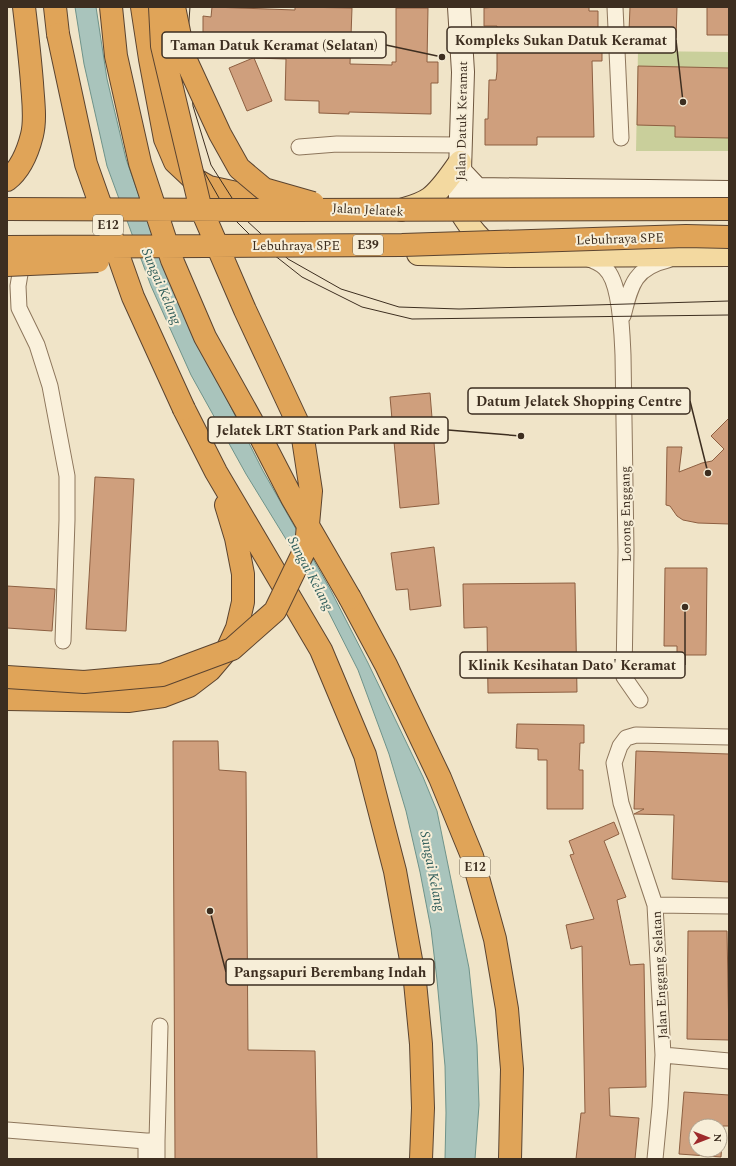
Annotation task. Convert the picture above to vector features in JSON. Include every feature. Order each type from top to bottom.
[{"type":"highway","points":[[11,172],[12,165],[23,147],[28,126],[21,7]]},
{"type":"highway","points":[[11,172],[27,150],[32,135],[34,116],[24,7]]},
{"type":"highway","name":"E12","points":[[55,7],[58,34],[86,164],[133,297],[184,409],[216,472],[322,650],[365,755],[395,871],[415,982],[421,1044],[423,1108],[421,1159]]},
{"type":"highway","name":"E12","points":[[111,7],[116,56],[140,163],[172,260],[205,337],[386,665],[440,778],[472,856],[495,939],[507,1009],[512,1069],[510,1159]]},
{"type":"highway","points":[[142,7],[150,59],[166,139],[175,162],[191,177],[209,187],[292,205]]},
{"type":"highway","points":[[7,677],[84,682],[162,675],[232,649],[275,611],[306,547],[311,491],[302,432],[245,310],[200,206],[162,46],[160,7]]},
{"type":"highway","points":[[174,7],[184,56],[220,134],[239,168],[264,189],[309,203],[729,209]]},
{"type":"highway","points":[[7,209],[297,210],[686,208]]},
{"type":"highway","name":"Lebuhraya SPE","points":[[22,245],[402,245],[686,236],[729,237]]},
{"type":"highway","points":[[7,265],[402,245]]},
{"type":"highway","points":[[7,699],[128,702],[163,696],[188,686],[210,670],[227,650],[237,628],[243,602],[243,574],[236,538],[216,472]]},
{"type":"main road","points":[[398,211],[416,205],[430,198],[445,182],[460,159]]},
{"type":"main road","name":"Jalan Jelatek","points":[[7,205],[210,208],[292,205],[398,211],[729,215]]},
{"type":"main road","points":[[460,211],[472,230],[486,245],[507,256]]},
{"type":"main road","points":[[22,245],[214,245],[337,252],[507,256],[729,255]]},
{"type":"street","name":"Jalan Datuk Keramat","points":[[459,7],[463,72],[460,211]]},
{"type":"street","points":[[615,7],[622,138]]},
{"type":"street","points":[[299,147],[337,144],[460,159],[477,189],[729,192]]},
{"type":"street","points":[[22,245],[18,286],[13,305],[37,345],[50,386],[67,476],[68,520],[63,640]]},
{"type":"street","name":"Lorong Enggang","points":[[577,255],[594,261],[605,268],[612,277],[622,323],[626,550],[624,677],[640,700]]},
{"type":"street","name":"Lorong Enggang","points":[[622,323],[629,293],[635,278],[644,270],[658,262],[686,255]]},
{"type":"street","name":"Jalan Enggang Selatan","points":[[655,1159],[663,1055],[655,905],[621,803],[614,763],[620,746],[626,738],[636,735],[729,737]]},
{"type":"street","points":[[655,905],[729,906]]},
{"type":"street","points":[[146,1159],[151,1141],[160,1026]]},
{"type":"street","points":[[663,1055],[729,1061]]},
{"type":"street","points":[[7,1130],[151,1141]]},
{"type":"street","points":[[151,1141],[157,1159]]},
{"type":"green space","points":[[638,51],[729,52],[729,151],[636,151]]},
{"type":"water","name":"Sungai Kelang","points":[[75,7],[96,7],[107,79],[126,159],[168,277],[205,356],[263,471],[330,589],[368,663],[423,777],[437,811],[469,968],[477,1045],[479,1105],[475,1159],[445,1159],[445,1066],[431,929],[406,811],[389,754],[358,670],[319,593],[246,474],[191,375],[151,286],[107,166],[84,64]]},
{"type":"building","points":[[212,7],[295,10],[295,7],[352,8],[350,64],[392,65],[392,62],[396,62],[396,8],[428,8],[427,62],[438,62],[438,83],[431,83],[431,114],[349,112],[349,114],[319,113],[319,101],[285,100],[286,59],[254,58],[272,101],[247,111],[229,68],[277,48],[203,45],[203,16],[211,17]]},
{"type":"building","points":[[589,7],[589,11],[598,11],[598,46],[602,46],[602,61],[592,61],[594,137],[537,137],[537,145],[485,145],[485,119],[488,119],[489,80],[496,80],[497,71],[497,26],[484,26],[484,8]]},
{"type":"building","points":[[630,7],[677,7],[676,38],[655,38],[655,32],[629,31]]},
{"type":"building","points":[[707,7],[729,7],[729,35],[707,35]]},
{"type":"building","points":[[638,66],[729,68],[729,138],[675,137],[675,126],[637,125]]},
{"type":"building","points":[[430,393],[439,504],[400,508],[390,397]]},
{"type":"building","points":[[729,418],[729,524],[698,523],[683,520],[677,516],[670,506],[666,505],[667,447],[682,447],[679,472],[702,463],[712,461],[724,449],[711,436]]},
{"type":"building","points":[[95,477],[134,479],[126,631],[86,629]]},
{"type":"building","points":[[434,547],[441,606],[410,610],[408,589],[396,590],[391,553]]},
{"type":"building","points":[[665,568],[707,568],[706,655],[677,655],[677,646],[664,646]]},
{"type":"building","points":[[575,583],[577,692],[488,693],[487,627],[464,628],[463,584]]},
{"type":"building","points":[[7,586],[55,589],[52,631],[7,628]]},
{"type":"building","points":[[517,724],[584,725],[584,743],[580,743],[579,770],[583,770],[583,809],[547,809],[547,760],[538,760],[538,749],[516,748]]},
{"type":"building","points":[[173,741],[218,741],[219,770],[246,772],[248,1050],[315,1051],[317,1159],[175,1159]]},
{"type":"building","points":[[636,751],[729,754],[729,882],[672,879],[674,815],[634,814],[644,809],[634,809]]},
{"type":"building","points":[[614,822],[619,834],[604,841],[626,897],[617,900],[630,965],[644,964],[646,1087],[609,1088],[610,1116],[639,1118],[635,1159],[576,1159],[581,1113],[585,1113],[582,946],[571,949],[566,925],[594,919],[570,855],[574,854],[569,841]]},
{"type":"building","points":[[688,931],[727,931],[729,1040],[687,1039]]},
{"type":"building","points":[[684,1092],[729,1095],[729,1126],[728,1118],[688,1118],[688,1155],[679,1154]]},
{"type":"tram line","points":[[180,7],[178,37],[184,110],[202,168],[227,212],[255,240],[302,277],[362,307],[412,319],[729,315]]},
{"type":"tram line","points":[[190,7],[187,48],[193,106],[211,165],[246,220],[288,259],[341,289],[399,307],[459,309],[729,301]]},
{"type":"place","name":"Taman Datuk Keramat (Selatan)","points":[[442,57]]},
{"type":"place","name":"Kompleks Sukan Datuk Keramat","points":[[683,102]]},
{"type":"place","name":"Jelatek LRT Station Park and Ride","points":[[521,436]]},
{"type":"place","name":"Datum Jelatek Shopping Centre","points":[[708,473]]},
{"type":"place","name":"Klinik Kesihatan Dato' Keramat","points":[[685,607]]},
{"type":"place","name":"Pangsapuri Berembang Indah","points":[[210,911]]}]
